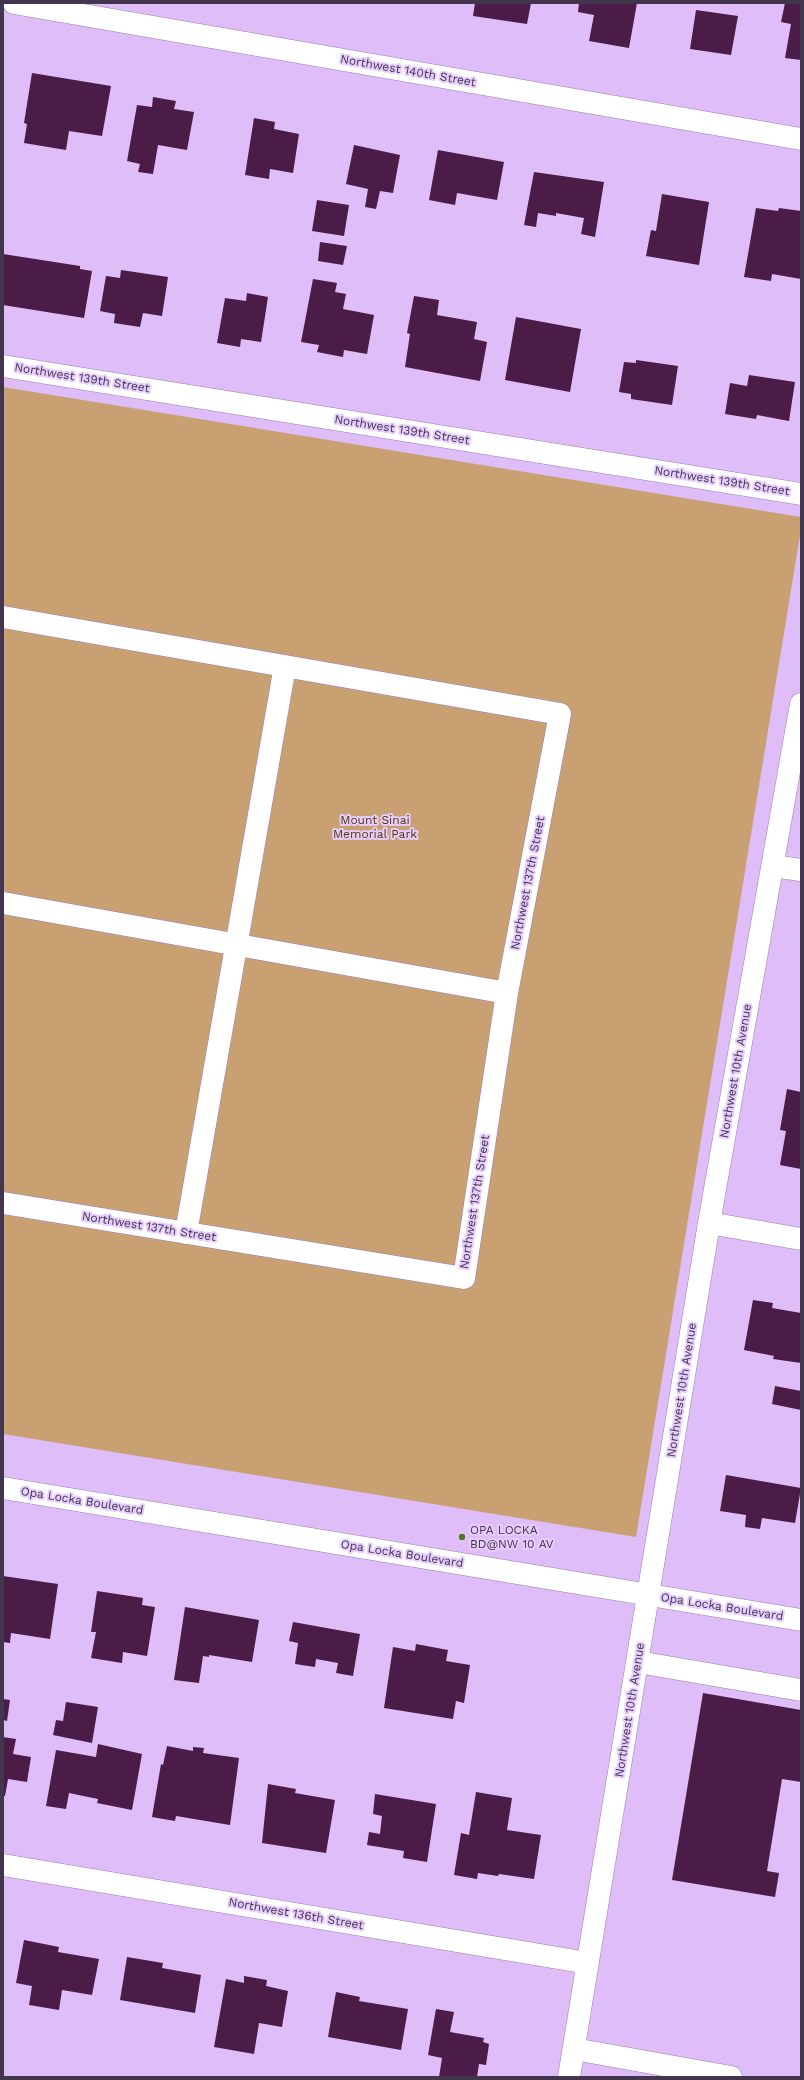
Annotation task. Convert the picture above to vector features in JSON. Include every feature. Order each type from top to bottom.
[{"type":"street","name":"Northwest 140th Street","points":[[14,3],[801,139]]},
{"type":"street","name":"Northwest 139th Street","points":[[3,366],[801,494]]},
{"type":"street","points":[[3,616],[285,666],[186,1233]]},
{"type":"street","name":"Northwest 137th Street","points":[[3,1203],[464,1278],[507,993],[560,714],[285,666]]},
{"type":"street","name":"Northwest 10th Avenue","points":[[569,2077],[709,1223],[801,704]]},
{"type":"street","points":[[773,866],[801,870]]},
{"type":"street","points":[[3,903],[507,993]]},
{"type":"street","points":[[709,1223],[801,1239]]},
{"type":"street","name":"Opa Locka Boulevard","points":[[3,1488],[801,1620]]},
{"type":"street","points":[[638,1662],[801,1690]]},
{"type":"street","name":"Northwest 136th Street","points":[[3,1865],[588,1963]]},
{"type":"street","points":[[574,2049],[654,2070],[730,2077]]},
{"type":"green space","name":"Mount Sinai Memorial Park","points":[[3,387],[801,517],[801,529],[636,1537],[3,1434]]},
{"type":"building","points":[[475,3],[531,3],[527,24],[473,16]]},
{"type":"building","points":[[579,3],[637,3],[629,48],[589,41],[594,15],[578,12]]},
{"type":"building","points":[[785,3],[801,3],[801,60],[785,58],[791,24],[781,22]]},
{"type":"building","points":[[696,10],[738,16],[731,55],[690,49]]},
{"type":"building","points":[[32,73],[111,86],[102,136],[69,131],[66,150],[24,143],[27,124],[24,123]]},
{"type":"building","points":[[153,97],[176,101],[174,109],[194,112],[187,150],[158,145],[153,174],[138,172],[140,164],[127,161],[137,105],[152,107]]},
{"type":"building","points":[[254,118],[275,122],[274,129],[299,134],[293,173],[270,169],[269,179],[245,175]]},
{"type":"building","points":[[354,145],[400,155],[393,193],[380,191],[376,209],[365,207],[368,189],[346,184]]},
{"type":"building","points":[[438,150],[504,162],[497,200],[457,193],[455,205],[429,200]]},
{"type":"building","points":[[534,172],[604,182],[595,237],[581,234],[584,218],[556,213],[556,216],[538,213],[536,227],[524,225]]},
{"type":"building","points":[[662,194],[709,202],[699,265],[646,256],[651,230],[656,231]]},
{"type":"building","points":[[317,200],[349,205],[344,236],[312,231]]},
{"type":"building","points":[[756,208],[778,211],[779,208],[801,211],[801,279],[772,274],[771,281],[744,277]]},
{"type":"building","points":[[320,242],[347,246],[343,265],[318,261]]},
{"type":"building","points":[[3,254],[80,266],[80,269],[92,271],[84,318],[3,305]]},
{"type":"building","points":[[121,270],[168,277],[162,316],[143,313],[140,327],[114,323],[115,314],[100,311],[106,276],[120,278]]},
{"type":"building","points":[[313,279],[337,283],[335,292],[346,294],[343,309],[374,315],[367,354],[344,350],[343,357],[317,352],[319,345],[301,342]]},
{"type":"building","points":[[247,293],[268,297],[261,342],[241,339],[240,347],[217,343],[225,298],[246,301]]},
{"type":"building","points":[[414,296],[439,300],[437,315],[477,322],[474,339],[487,342],[480,381],[405,367],[410,334],[407,333]]},
{"type":"building","points":[[516,317],[581,329],[570,392],[505,380]]},
{"type":"building","points":[[636,360],[678,366],[672,405],[631,399],[631,394],[619,392],[624,362],[636,363]]},
{"type":"building","points":[[749,375],[795,382],[789,421],[757,415],[756,419],[725,414],[730,383],[747,386]]},
{"type":"building","points":[[787,1089],[801,1092],[801,1169],[780,1165],[786,1131],[780,1130]]},
{"type":"building","points":[[753,1300],[773,1303],[772,1308],[801,1313],[801,1363],[773,1359],[774,1356],[744,1350]]},
{"type":"building","points":[[775,1386],[801,1391],[801,1410],[772,1404]]},
{"type":"building","points":[[726,1475],[801,1488],[795,1523],[762,1518],[760,1529],[745,1527],[746,1515],[720,1511]]},
{"type":"building","points":[[3,1576],[58,1584],[50,1639],[11,1633],[10,1643],[3,1642]]},
{"type":"building","points":[[97,1591],[143,1598],[142,1605],[155,1607],[147,1656],[123,1652],[122,1663],[91,1658],[96,1632],[91,1632]]},
{"type":"building","points":[[185,1607],[259,1620],[252,1662],[209,1655],[209,1657],[203,1656],[199,1683],[174,1680]]},
{"type":"building","points":[[293,1622],[360,1634],[353,1676],[336,1673],[338,1663],[316,1659],[315,1667],[295,1664],[298,1643],[289,1641]]},
{"type":"building","points":[[416,1644],[448,1650],[446,1661],[470,1665],[464,1703],[456,1701],[453,1719],[384,1708],[393,1647],[415,1651]]},
{"type":"building","points":[[703,1693],[801,1710],[801,1782],[782,1779],[767,1871],[779,1873],[775,1897],[672,1880]]},
{"type":"building","points":[[3,1699],[10,1700],[7,1721],[3,1720]]},
{"type":"building","points":[[66,1702],[98,1707],[92,1743],[53,1735],[56,1720],[63,1721]]},
{"type":"building","points":[[3,1737],[16,1739],[13,1754],[31,1757],[27,1782],[8,1779],[5,1796],[3,1796]]},
{"type":"building","points":[[98,1744],[142,1754],[132,1810],[97,1803],[98,1799],[69,1793],[66,1809],[46,1806],[56,1750],[96,1757]]},
{"type":"building","points":[[167,1746],[193,1751],[193,1747],[204,1748],[203,1753],[239,1758],[230,1825],[176,1816],[175,1821],[152,1817],[161,1764],[163,1765]]},
{"type":"building","points":[[268,1784],[296,1789],[295,1793],[335,1800],[326,1853],[262,1843]]},
{"type":"building","points":[[476,1792],[512,1798],[507,1830],[541,1835],[534,1879],[499,1874],[498,1876],[478,1873],[477,1879],[454,1875],[461,1833],[469,1835]]},
{"type":"building","points":[[375,1794],[436,1804],[427,1862],[403,1858],[404,1851],[367,1845],[369,1832],[380,1834],[382,1816],[373,1814]]},
{"type":"building","points":[[24,1940],[59,1947],[58,1952],[99,1959],[92,1995],[62,1990],[59,2010],[29,2005],[32,1986],[16,1983]]},
{"type":"building","points":[[127,1957],[163,1963],[162,1968],[201,1975],[195,2013],[120,2000]]},
{"type":"building","points":[[244,1976],[267,1980],[266,1986],[288,1991],[282,2027],[259,2023],[254,2054],[214,2047],[226,1979],[244,1983]]},
{"type":"building","points":[[336,1992],[360,1997],[359,2001],[408,2009],[401,2050],[328,2037]]},
{"type":"building","points":[[436,2009],[454,2012],[450,2032],[484,2038],[483,2042],[489,2044],[486,2065],[479,2064],[477,2077],[439,2077],[442,2058],[428,2055]]},
{"type":"place","name":"OPA LOCKA BD@NW 10 AV","points":[[462,1537]]}]
